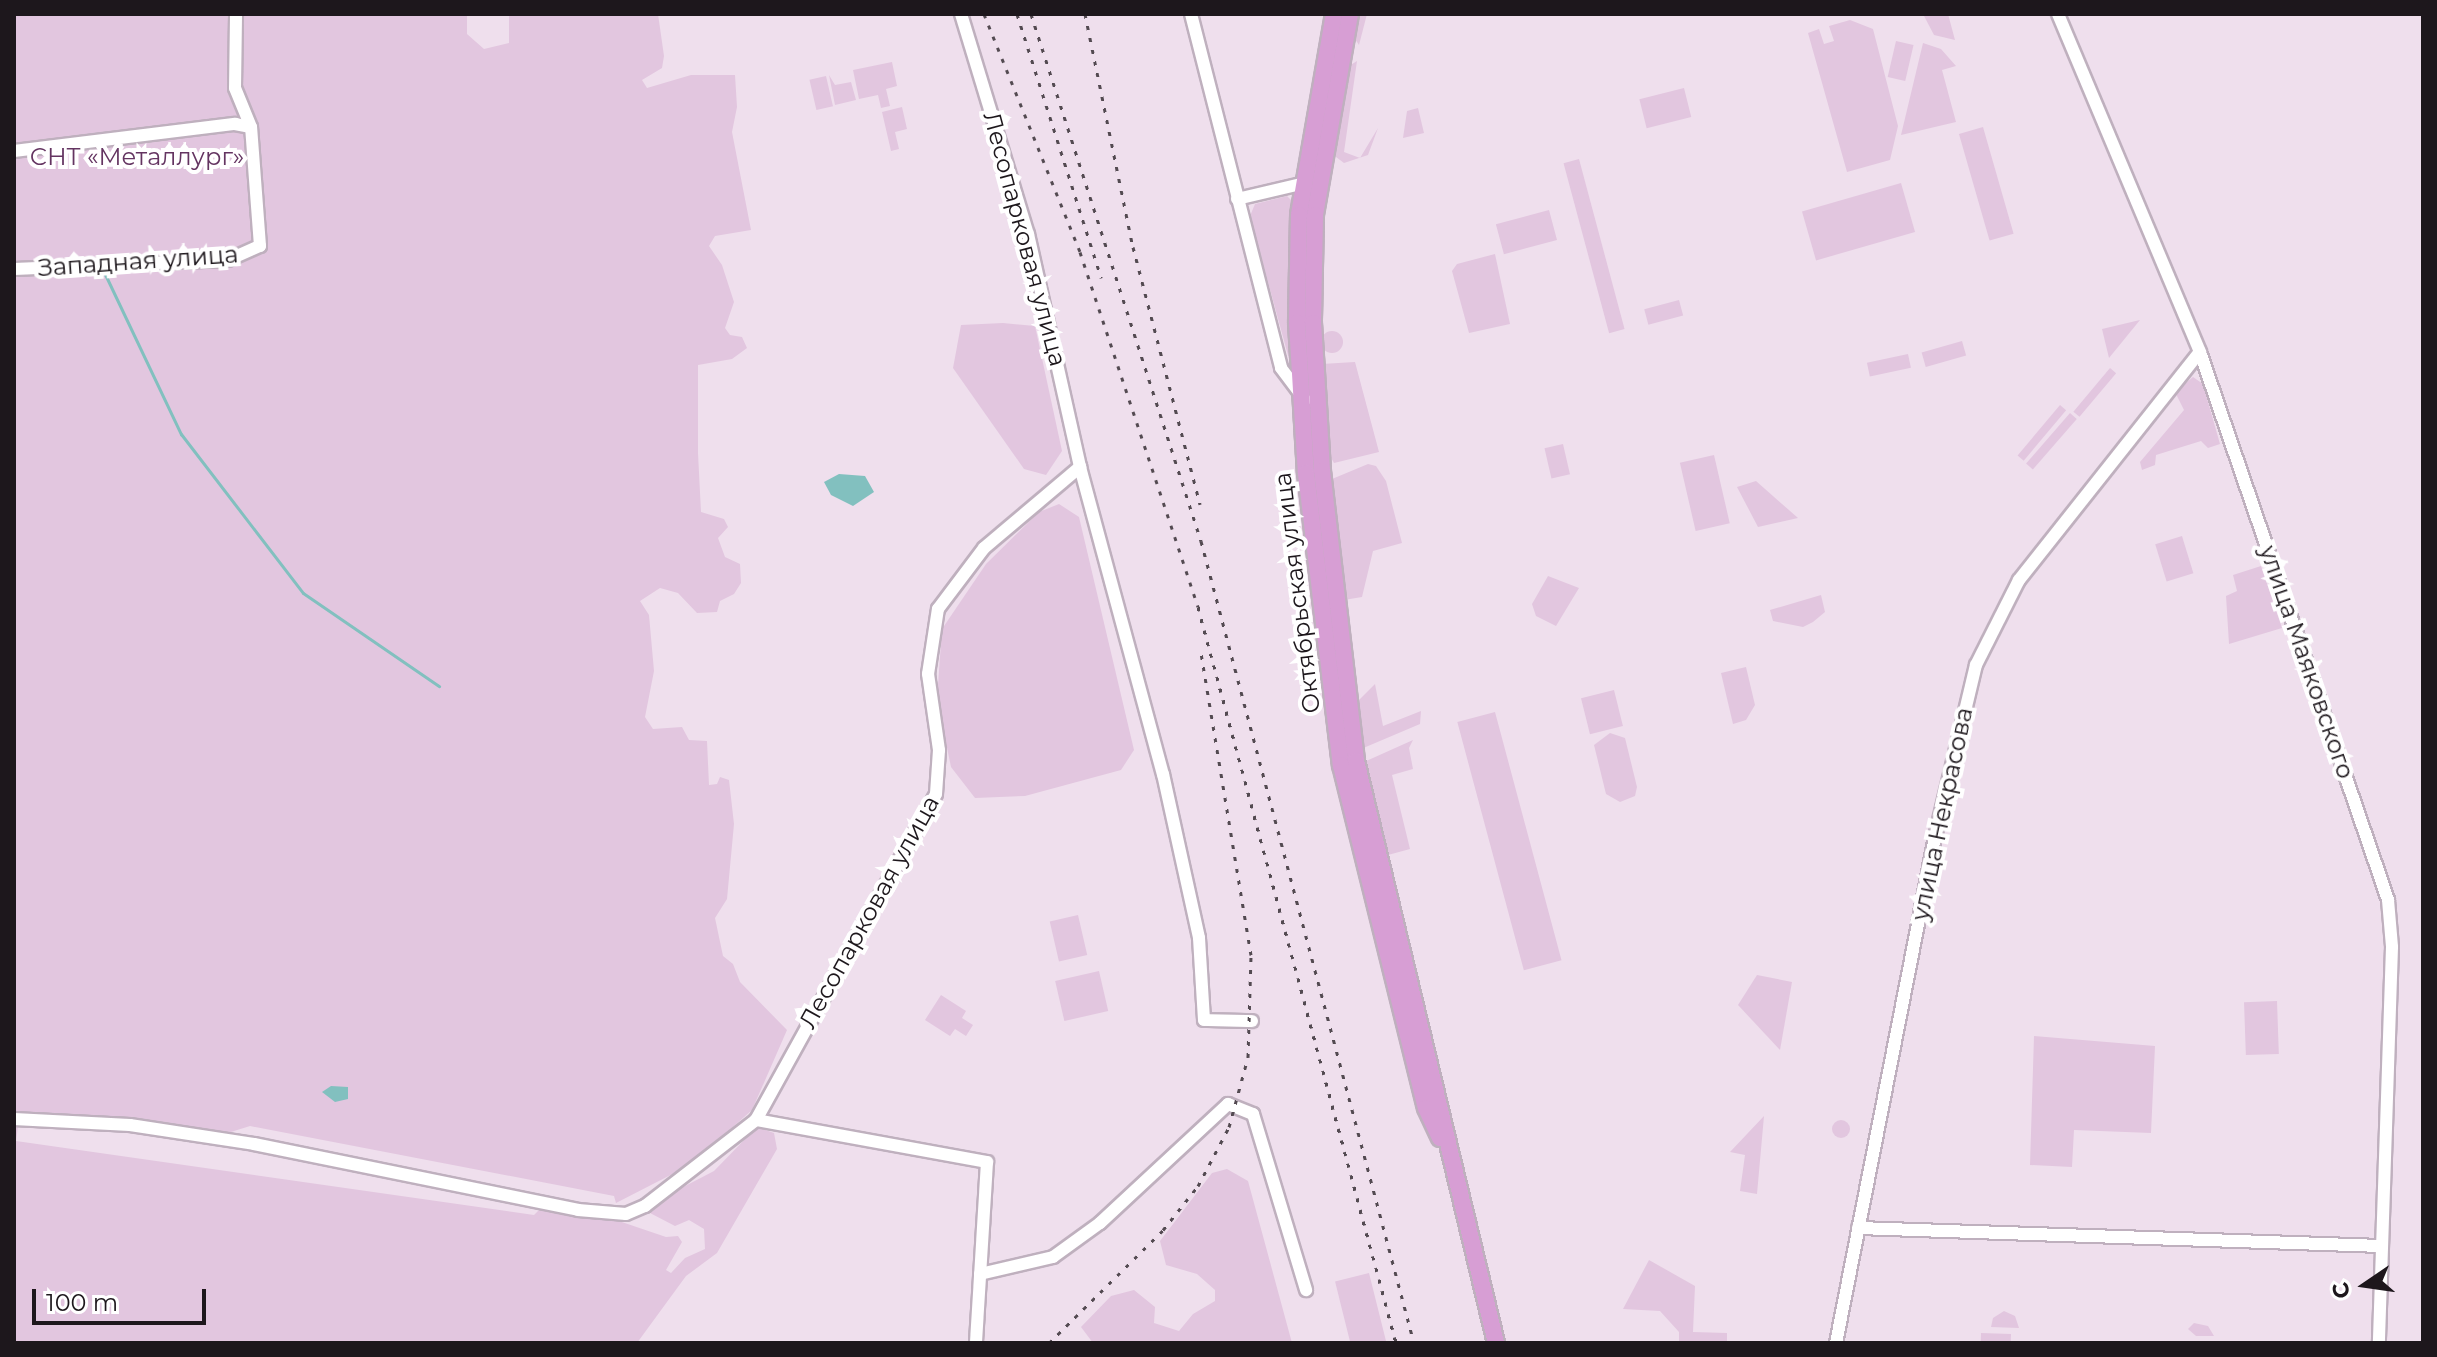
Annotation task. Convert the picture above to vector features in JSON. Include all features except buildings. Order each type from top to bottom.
[{"type":"main road","name":"Октябрьская улица","points":[[1334,14],[1305,183],[1298,259],[1301,398],[1341,765],[1426,1108],[1447,1154]]},
{"type":"main road","name":"Октябрьская улица","points":[[1350,14],[1315,215],[1317,408],[1356,761],[1441,1102],[1447,1154],[1496,1343]]},
{"type":"street","points":[[236,14],[235,88],[251,127]]},
{"type":"street","name":"Лесопарковая улица","points":[[961,14],[1028,234],[1080,467],[1163,774],[1199,938],[1204,1020],[1252,1021]]},
{"type":"street","points":[[1191,14],[1281,368],[1301,398],[1317,408]]},
{"type":"street","name":"улица Маяковского","points":[[2058,14],[2200,352],[2390,913],[2379,1343]]},
{"type":"street","points":[[14,151],[235,124],[251,127]]},
{"type":"street","name":"Западная улица","points":[[14,269],[228,260],[260,246],[251,127]]},
{"type":"street","points":[[1237,199],[1305,183]]},
{"type":"street","name":"улица Некрасова","points":[[1836,1343],[1935,837],[1976,665],[2019,580],[2200,352]]},
{"type":"street","name":"Лесопарковая улица","points":[[14,1119],[130,1125],[239,1141],[578,1210],[626,1214],[722,1150],[756,1120],[936,794],[939,750],[928,674],[938,609],[956,579],[1001,531],[1080,467]]},
{"type":"street","points":[[980,1274],[1053,1257],[1100,1223],[1222,1105],[1253,1114],[1306,1290]]},
{"type":"street","points":[[756,1120],[987,1162],[976,1343]]},
{"type":"street","points":[[1858,1228],[2381,1246]]},
{"type":"green space","name":"СНТ «Металлург»","points":[[14,14],[467,14],[467,34],[484,49],[509,43],[509,14],[658,14],[664,56],[662,68],[642,80],[647,88],[691,75],[735,75],[737,107],[732,132],[751,230],[715,236],[709,246],[722,265],[734,302],[725,328],[730,335],[742,337],[747,348],[732,359],[698,365],[698,453],[701,512],[724,519],[728,527],[718,538],[725,557],[740,564],[741,583],[734,594],[720,601],[717,612],[697,613],[678,593],[660,588],[640,601],[649,615],[654,671],[645,717],[653,729],[682,727],[689,740],[707,741],[709,785],[717,784],[720,777],[729,780],[734,824],[727,899],[715,918],[723,956],[733,964],[740,982],[787,1030],[752,1110],[690,1165],[616,1203],[614,1196],[250,1126],[218,1136],[180,1126],[20,1112],[16,1141],[534,1215],[541,1208],[610,1218],[666,1237],[678,1236],[682,1242],[666,1270],[671,1273],[685,1258],[705,1249],[704,1229],[689,1220],[675,1226],[650,1213],[664,1197],[714,1171],[750,1134],[760,1128],[774,1133],[777,1149],[717,1253],[686,1276],[637,1343],[14,1343]]},
{"type":"green space","points":[[1358,14],[1367,14],[1359,45],[1355,39]]},
{"type":"green space","points":[[1923,14],[1948,14],[1955,40],[1934,35]]},
{"type":"green space","points":[[1850,20],[1873,29],[1898,126],[1890,160],[1847,172],[1808,33],[1819,29],[1824,44],[1834,41],[1829,26]]},
{"type":"green space","points":[[1896,41],[1914,45],[1905,81],[1888,77]]},
{"type":"green space","points":[[1923,43],[1941,49],[1956,66],[1942,70],[1956,122],[1901,135]]},
{"type":"green space","points":[[1357,61],[1344,152],[1360,158],[1344,163],[1336,157],[1335,142],[1349,66]]},
{"type":"green space","points":[[892,62],[897,86],[886,89],[890,106],[881,108],[878,95],[859,99],[853,70]]},
{"type":"green space","points":[[829,75],[835,85],[851,82],[856,100],[835,105]]},
{"type":"green space","points":[[826,76],[833,106],[816,110],[809,80]]},
{"type":"green space","points":[[1684,88],[1691,117],[1647,128],[1639,99]]},
{"type":"green space","points":[[902,107],[907,129],[895,132],[899,149],[891,151],[882,112]]},
{"type":"green space","points":[[1418,108],[1424,133],[1403,138],[1407,111]]},
{"type":"green space","points":[[1983,127],[2014,234],[1990,241],[1959,134]]},
{"type":"green space","points":[[1378,128],[1368,155],[1360,158]]},
{"type":"green space","points":[[1579,159],[1625,329],[1609,333],[1564,163]]},
{"type":"green space","points":[[1901,183],[1915,232],[1816,260],[1802,211]]},
{"type":"green space","points":[[1287,196],[1295,204],[1292,370],[1250,216],[1255,204]]},
{"type":"green space","points":[[1549,210],[1557,240],[1504,254],[1496,224]]},
{"type":"green space","points":[[1495,254],[1510,324],[1469,333],[1452,271],[1457,264]]},
{"type":"green space","points":[[1679,300],[1683,315],[1648,325],[1644,309]]},
{"type":"green space","points":[[2140,320],[2109,358],[2102,329]]},
{"type":"green space","points":[[1003,323],[1035,326],[1062,451],[1046,475],[1024,469],[953,368],[961,325]]},
{"type":"green space","points":[[1332,331],[1340,334],[1343,342],[1340,350],[1332,353],[1324,350],[1321,342],[1324,334]]},
{"type":"green space","points":[[1962,341],[1966,355],[1926,367],[1922,353]]},
{"type":"green space","points":[[1908,354],[1911,368],[1870,376],[1867,363]]},
{"type":"green space","points":[[1355,362],[1379,452],[1334,463],[1329,454],[1322,364]]},
{"type":"green space","points":[[2110,368],[2116,373],[2079,417],[2073,412]]},
{"type":"green space","points":[[2193,377],[2203,384],[2220,444],[2208,448],[2201,441],[2156,455],[2155,465],[2142,470],[2140,462],[2184,410],[2175,392]]},
{"type":"green space","points":[[2060,405],[2066,410],[2024,461],[2018,456]]},
{"type":"green space","points":[[2070,413],[2077,419],[2033,469],[2026,464]]},
{"type":"green space","points":[[1563,444],[1570,474],[1551,478],[1544,448]]},
{"type":"green space","points":[[1714,455],[1730,523],[1696,531],[1680,463]]},
{"type":"green space","points":[[1368,464],[1376,466],[1386,481],[1402,543],[1373,551],[1362,597],[1344,600],[1332,479]]},
{"type":"green space","points":[[1756,481],[1798,518],[1758,527],[1737,487]]},
{"type":"green space","points":[[1059,504],[1079,517],[1134,750],[1121,770],[1025,796],[975,798],[951,767],[937,699],[942,629],[986,564],[1039,512]]},
{"type":"green space","points":[[2182,536],[2193,573],[2167,581],[2155,544]]},
{"type":"green space","points":[[2261,566],[2282,628],[2229,644],[2226,596],[2237,591],[2233,575]]},
{"type":"green space","points":[[1548,576],[1579,588],[1556,626],[1536,616],[1532,604]]},
{"type":"green space","points":[[1821,595],[1825,612],[1813,622],[1803,627],[1773,621],[1770,610]]},
{"type":"green space","points":[[1746,667],[1755,705],[1746,720],[1733,724],[1721,673]]},
{"type":"green space","points":[[1375,684],[1383,726],[1421,711],[1420,724],[1361,749],[1355,704]]},
{"type":"green space","points":[[1614,690],[1623,726],[1590,734],[1581,698]]},
{"type":"green space","points":[[1495,712],[1562,960],[1524,970],[1457,722]]},
{"type":"green space","points":[[1610,733],[1625,738],[1637,787],[1635,796],[1620,802],[1606,794],[1594,745]]},
{"type":"green space","points":[[1413,740],[1409,748],[1413,769],[1392,775],[1410,849],[1388,855],[1364,762]]},
{"type":"green space","points":[[1078,915],[1087,955],[1059,961],[1050,922]]},
{"type":"green space","points":[[1099,971],[1108,1011],[1064,1021],[1055,981]]},
{"type":"green space","points":[[1757,975],[1792,982],[1780,1050],[1738,1005]]},
{"type":"green space","points":[[941,995],[966,1011],[962,1018],[973,1025],[966,1036],[955,1029],[950,1036],[925,1020]]},
{"type":"green space","points":[[2277,1001],[2279,1054],[2246,1055],[2244,1002]]},
{"type":"green space","points":[[2034,1036],[2155,1046],[2151,1133],[2074,1130],[2072,1167],[2030,1165]]},
{"type":"green space","points":[[1764,1116],[1757,1194],[1740,1191],[1745,1155],[1730,1152]]},
{"type":"green space","points":[[1837,1120],[1845,1120],[1850,1129],[1848,1136],[1837,1138],[1832,1133],[1832,1125]]},
{"type":"green space","points":[[1227,1169],[1248,1181],[1292,1343],[1093,1343],[1081,1327],[1111,1296],[1134,1290],[1155,1307],[1154,1323],[1179,1331],[1193,1314],[1215,1301],[1215,1290],[1197,1274],[1166,1265],[1160,1241],[1212,1173]]},
{"type":"green space","points":[[1649,1260],[1695,1286],[1693,1332],[1727,1333],[1727,1343],[1679,1343],[1679,1332],[1660,1311],[1623,1309]]},
{"type":"green space","points":[[1369,1273],[1386,1343],[1350,1343],[1335,1281]]},
{"type":"green space","points":[[2004,1311],[2015,1316],[2019,1328],[1991,1327],[1993,1318]]},
{"type":"green space","points":[[2194,1323],[2208,1326],[2214,1336],[2196,1336],[2188,1329]]},
{"type":"green space","points":[[1981,1333],[2011,1334],[2011,1343],[1981,1343]]},
{"type":"shaded area","points":[[839,474],[865,476],[874,492],[853,506],[831,495],[824,482]]},
{"type":"shaded area","points":[[331,1086],[348,1087],[348,1099],[335,1102],[322,1092]]},
{"type":"waterway","points":[[103,270],[181,434],[303,593],[439,686]]},
{"type":"railway","points":[[984,14],[1080,252],[1198,607],[1396,1343]]},
{"type":"railway","points":[[1017,14],[1101,278]]},
{"type":"railway","points":[[1031,14],[1201,541],[1414,1343]]},
{"type":"railway","points":[[1085,14],[1133,247],[1200,504]]},
{"type":"railway","points":[[1049,1343],[1163,1230],[1198,1186],[1229,1127],[1248,1057],[1251,955],[1201,654]]}]
